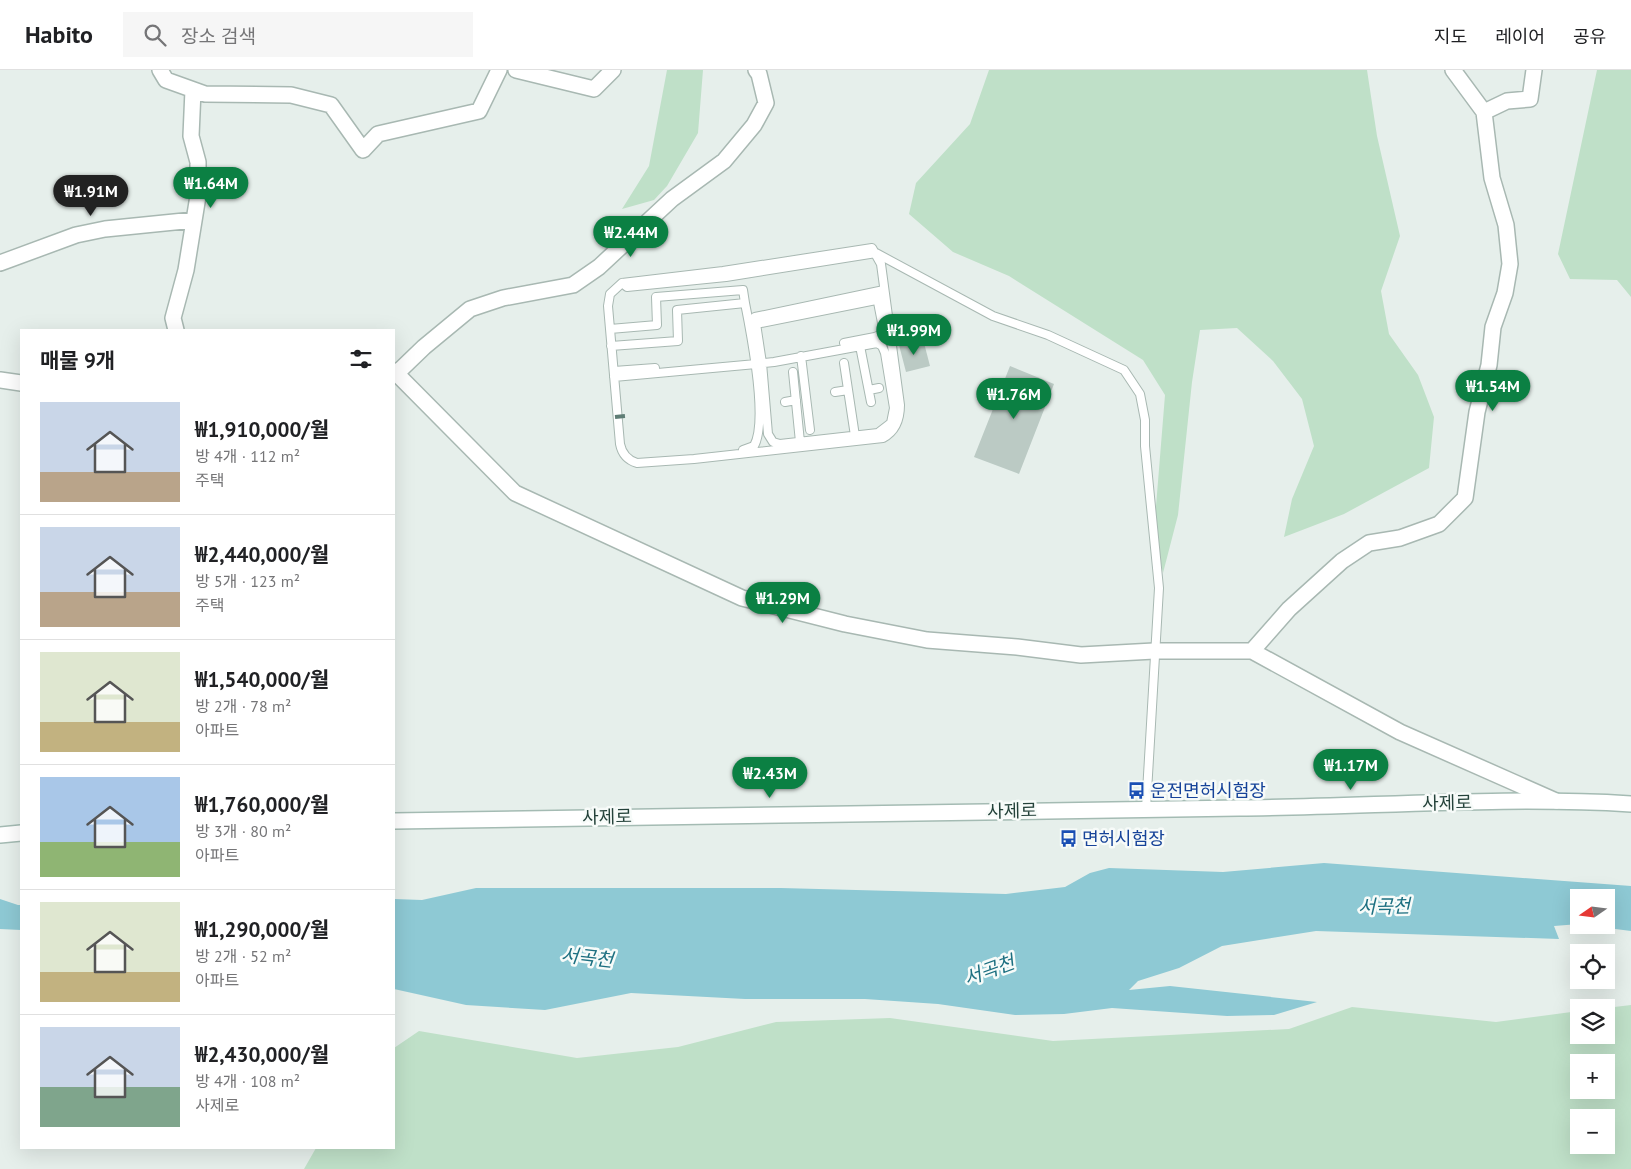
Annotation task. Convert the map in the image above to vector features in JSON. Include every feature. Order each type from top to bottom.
[{"type":"street","points":[[160,70],[166,80],[205,94],[291,95],[331,105],[363,150],[378,134],[479,111],[499,70]]},
{"type":"street","points":[[516,70],[594,89],[613,70]]},
{"type":"street","points":[[756,70],[759,74],[766,103],[754,125],[724,161],[672,199],[599,267],[573,285],[503,298],[470,309],[395,372],[515,493],[742,598],[845,624],[927,640],[1017,647],[1081,655],[1154,650],[1252,652],[1400,732],[1556,801]]},
{"type":"street","points":[[1252,652],[1289,609],[1342,561],[1369,543],[1400,538],[1439,524],[1465,498],[1478,412],[1489,365],[1493,327],[1505,293],[1510,264],[1506,225],[1492,178],[1484,112],[1453,70]]},
{"type":"street","points":[[1484,112],[1507,101],[1530,99],[1534,70]]},
{"type":"street","points":[[176,329],[173,318],[186,270],[198,196],[198,162],[191,136],[193,90]]},
{"type":"street","points":[[0,263],[76,235],[105,229],[194,220]]},
{"type":"street","points":[[0,380],[20,383]]},
{"type":"street","name":"사제로","points":[[395,821],[1556,801],[1631,804]]},
{"type":"street","points":[[0,835],[20,833]]},
{"type":"lane","points":[[759,362],[881,336],[884,333],[881,264],[874,251]]},
{"type":"lane","points":[[610,329],[657,325],[656,297],[743,290],[759,362],[759,432],[754,446],[745,449],[635,459],[627,454],[623,441],[611,346],[608,299],[614,289],[622,283],[874,251],[993,316],[1048,335],[1124,370],[1140,394],[1145,420],[1145,446],[1159,588],[1146,809]]},
{"type":"lane","points":[[616,374],[759,362],[877,343],[884,348],[893,415],[891,423],[882,431],[800,442],[780,444],[773,442],[768,434],[759,362],[756,324],[881,295]]},
{"type":"lane","points":[[616,374],[621,449],[630,461],[637,463],[694,459],[882,438],[892,433],[897,426],[900,414],[895,359],[881,295]]},
{"type":"lane","points":[[611,346],[678,341],[677,310],[745,303]]},
{"type":"lane","points":[[860,346],[870,402]]},
{"type":"lane","points":[[802,356],[812,411],[810,430]]},
{"type":"lane","points":[[844,363],[855,436]]},
{"type":"lane","points":[[793,372],[800,442]]},
{"type":"lane","points":[[868,390],[880,388]]},
{"type":"lane","points":[[834,392],[848,390]]},
{"type":"lane","points":[[785,402],[796,400]]},
{"type":"green space","points":[[667,70],[703,70],[698,133],[667,186],[654,200],[622,209],[649,166]]},
{"type":"green space","points":[[989,70],[1367,70],[1377,136],[1400,236],[1381,291],[1389,334],[1418,375],[1434,417],[1429,468],[1344,514],[1284,537],[1292,499],[1314,446],[1302,399],[1273,361],[1237,328],[1200,330],[1192,382],[1178,515],[1163,573],[1154,531],[1165,395],[1143,360],[1009,276],[953,252],[909,214],[916,183],[970,124]]},
{"type":"green space","points":[[1597,70],[1631,70],[1631,297],[1617,280],[1570,279],[1558,254]]},
{"type":"green space","points":[[1631,1005],[1631,1169],[304,1169],[315,1149],[395,1149],[395,1047],[419,1031],[577,1058],[678,1047],[776,1022],[890,1018],[1053,1041],[1289,1029],[1352,1007],[1496,1022],[1570,1012],[1570,1044],[1615,1044],[1615,1007]]},
{"type":"water","name":"서곡천","points":[[1324,863],[1631,886],[1631,931],[1615,929],[1615,889],[1570,889],[1570,925],[1554,926],[1559,939],[1316,931],[1222,946],[1179,968],[1138,981],[1129,990],[1170,986],[1317,1002],[1274,1015],[1227,1016],[1112,1008],[1064,1014],[1015,1015],[938,1004],[865,999],[745,999],[631,993],[545,1010],[466,1005],[395,989],[395,899],[422,900],[476,888],[781,888],[1006,894],[1065,887],[1090,873],[1109,868],[1223,872]]},
{"type":"water","points":[[0,899],[20,905],[20,930],[0,929]]},
{"type":"building","points":[[923,339],[930,366],[906,372],[899,345]]},
{"type":"building","points":[[1010,366],[1054,384],[1019,474],[974,457]]},
{"type":"railway","points":[[615,417],[625,416]]},
{"type":"place","name":"운전면허시험장","points":[[1136,791]]},
{"type":"place","name":"면허시험장","points":[[1068,839]]}]
